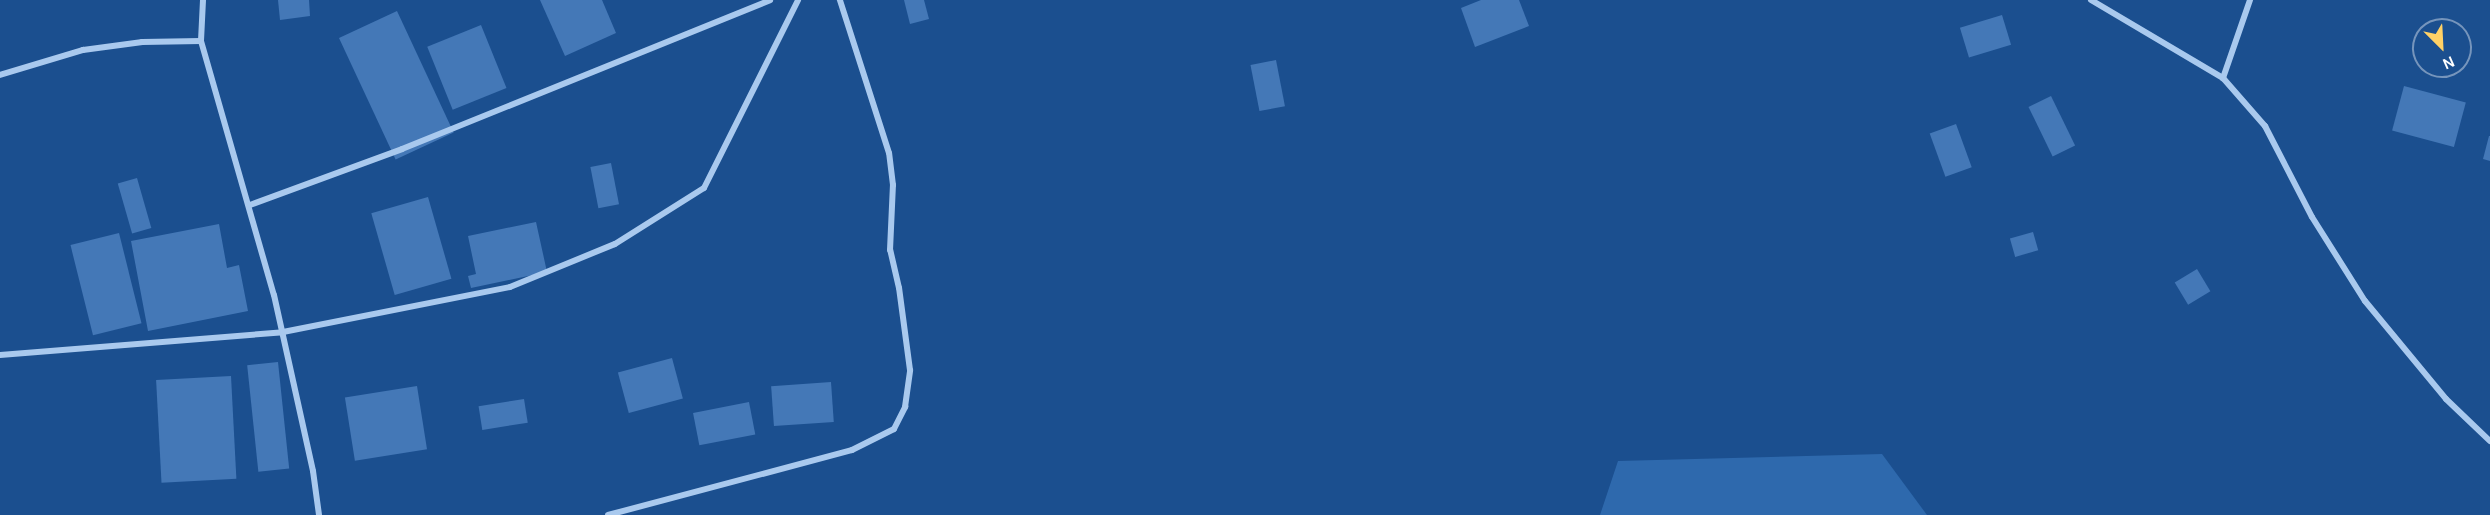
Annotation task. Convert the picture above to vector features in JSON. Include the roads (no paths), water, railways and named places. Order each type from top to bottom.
[{"type":"street","points":[[203,0],[201,41],[250,206],[283,332],[313,471],[319,515]]},
{"type":"street","points":[[250,206],[402,149],[770,0]]},
{"type":"street","points":[[0,355],[283,332],[510,287],[615,244],[704,188],[798,0]]},
{"type":"street","points":[[608,515],[852,450],[894,429],[905,407],[910,370],[899,288],[890,250],[893,185],[889,153],[840,0]]},
{"type":"street","points":[[2091,0],[2223,78],[2265,126],[2312,217],[2365,302],[2446,399],[2490,441]]},
{"type":"street","points":[[2223,78],[2250,0]]},
{"type":"street","points":[[0,75],[83,50],[142,42],[201,41]]}]
